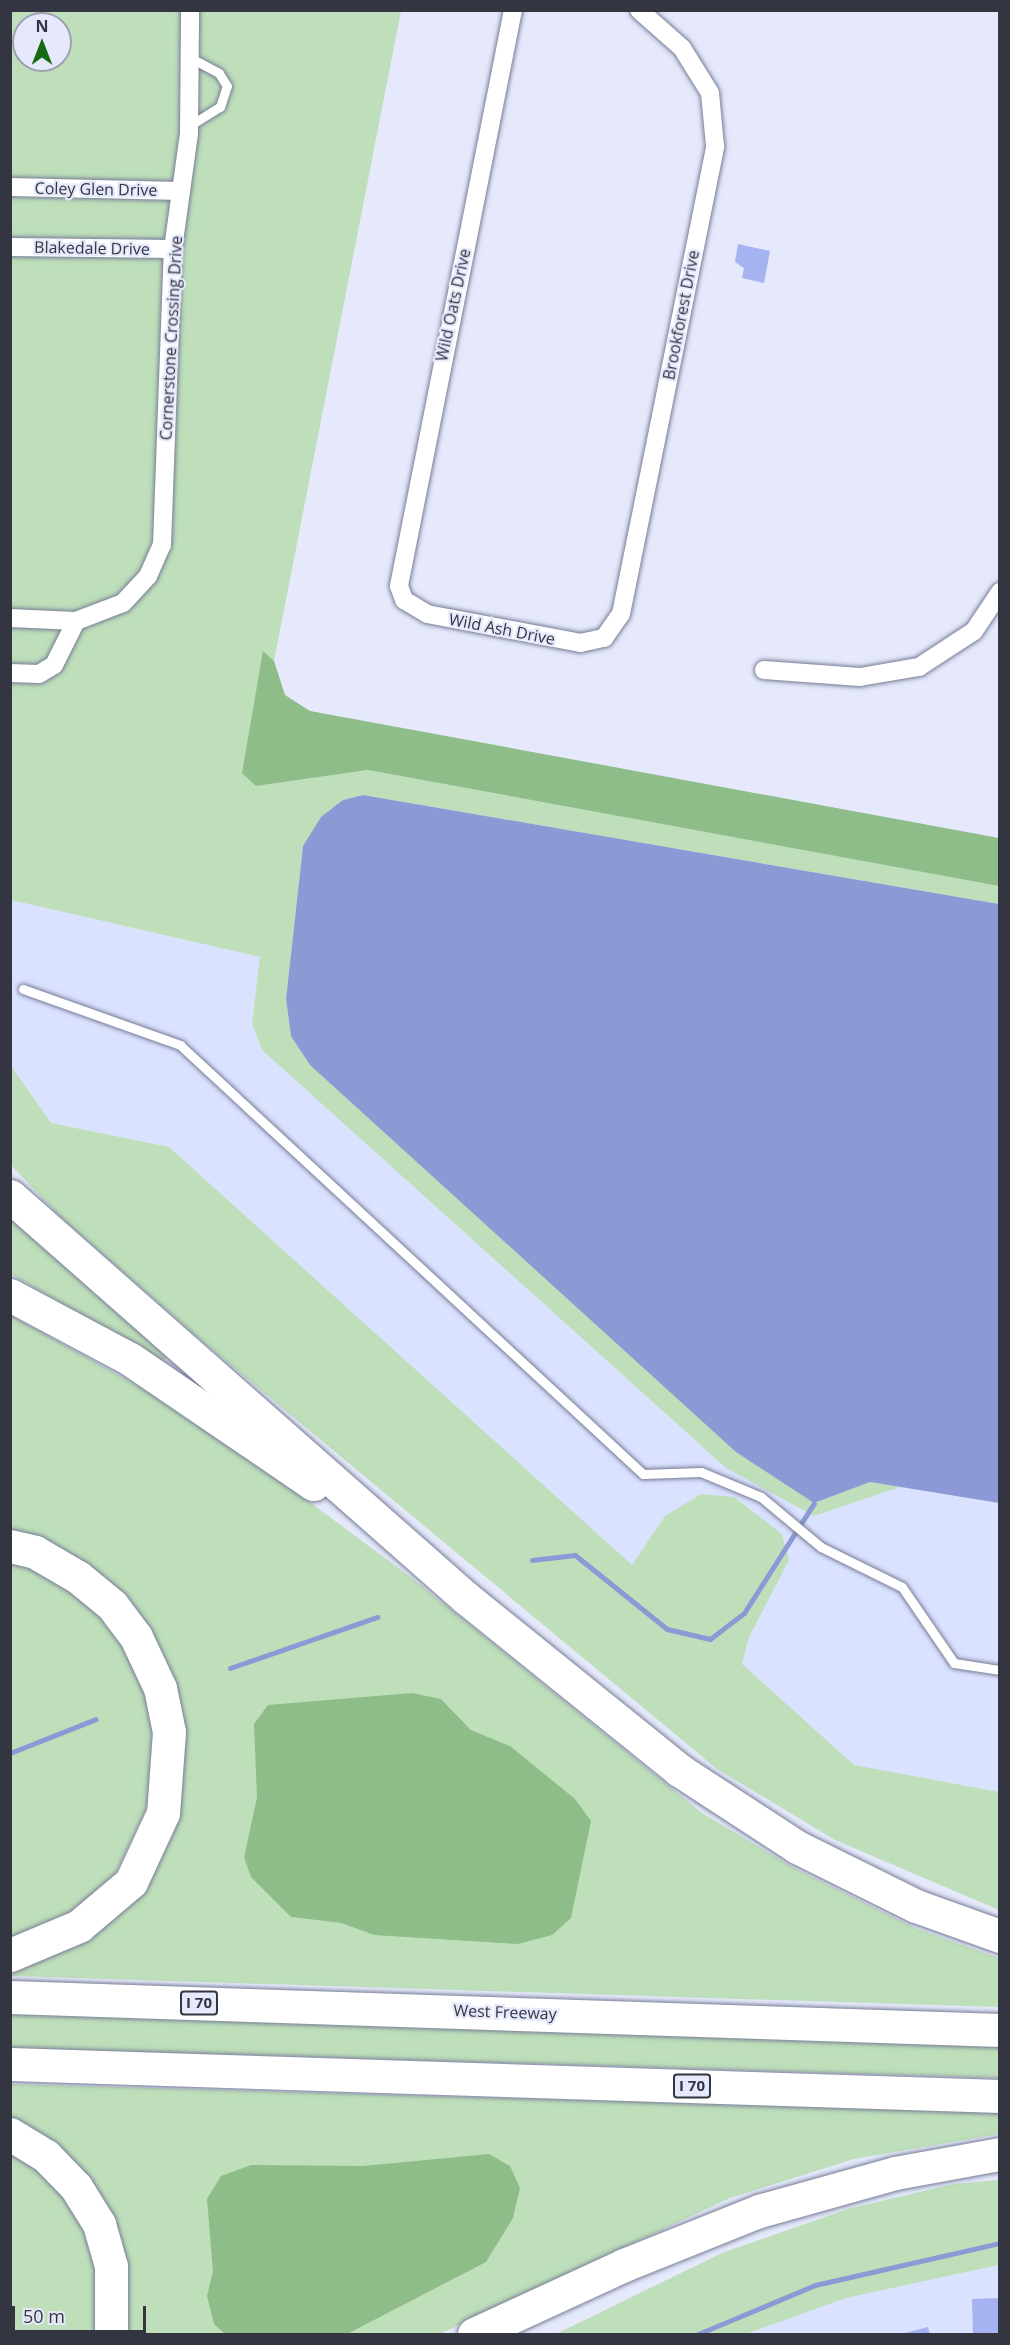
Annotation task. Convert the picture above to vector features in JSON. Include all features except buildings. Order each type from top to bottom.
[{"type":"highway","points":[[10,1196],[466,1598]]},
{"type":"highway","points":[[10,1295],[130,1359],[308,1480],[466,1598],[738,1812],[862,1880],[999,1936]]},
{"type":"highway","points":[[10,1546],[35,1552],[78,1577],[112,1605],[136,1637],[160,1688],[169,1732],[163,1813],[131,1882],[79,1926],[10,1954]]},
{"type":"highway","name":"West Freeway","points":[[10,1997],[999,2030]]},
{"type":"highway","name":"I 70","points":[[10,2064],[999,2096]]},
{"type":"highway","points":[[10,2134],[46,2156],[75,2187],[99,2224],[111,2266],[111,2334]]},
{"type":"highway","points":[[474,2334],[705,2232],[842,2187],[999,2154]]},
{"type":"highway","points":[[525,2334],[668,2260],[842,2187]]},
{"type":"street","name":"Cornerstone Crossing Drive","points":[[10,618],[76,621],[123,603],[148,576],[162,545],[173,249],[189,126],[190,10]]},
{"type":"street","name":"Wild Oats Drive","points":[[404,600],[398,573],[513,10]]},
{"type":"street","name":"Brookforest Drive","points":[[604,638],[621,614],[716,146],[710,93],[682,48],[639,10]]},
{"type":"street","name":"Coley Glen Drive","points":[[10,187],[181,191]]},
{"type":"street","name":"Blakedale Drive","points":[[10,247],[173,249]]},
{"type":"street","points":[[764,670],[860,677],[919,667],[974,631],[999,592]]},
{"type":"street","name":"Wild Ash Drive","points":[[404,600],[427,614],[580,644],[604,638]]},
{"type":"street","points":[[10,673],[39,674],[54,664],[76,621]]},
{"type":"lane","points":[[189,126],[220,107],[227,86],[219,73],[191,58]]},
{"type":"lane","points":[[22,989],[180,1045],[643,1474],[701,1472],[761,1497],[821,1547],[902,1587],[954,1663],[999,1670]]},
{"type":"shaded area","points":[[10,900],[260,957],[252,1024],[262,1050],[726,1468],[814,1516],[900,1487],[999,1503],[999,1792],[854,1765],[741,1664],[782,1534],[734,1497],[701,1494],[665,1516],[632,1566],[169,1147],[51,1123],[11,1064]]},
{"type":"shaded area","points":[[999,2265],[999,2334],[746,2334],[846,2298]]},
{"type":"green space","points":[[11,11],[401,11],[274,661],[263,652],[256,786],[368,770],[999,886],[999,904],[363,795],[343,800],[303,846],[286,999],[291,1036],[814,1503],[870,1482],[900,1487],[814,1516],[726,1468],[262,1050],[252,1024],[260,957],[11,900]]},
{"type":"green space","points":[[263,651],[274,661],[285,695],[310,711],[999,838],[999,886],[368,770],[256,786],[242,773]]},
{"type":"green space","points":[[10,1064],[51,1123],[169,1147],[632,1565],[665,1516],[701,1494],[734,1497],[782,1534],[789,1560],[749,1637],[742,1664],[854,1765],[999,1792],[999,1910],[835,1840],[717,1769],[204,1343],[60,1217],[11,1165]]},
{"type":"green space","points":[[11,1213],[167,1357],[162,1362],[11,1274]]},
{"type":"green space","points":[[10,1315],[151,1393],[277,1478],[412,1578],[702,1813],[794,1868],[915,1928],[999,1958],[999,2007],[11,1976],[11,1963],[33,1958],[165,1827],[156,1652],[11,1538]],"holes":[[[441,1699],[471,1730],[510,1746],[374,1935],[341,1923],[291,1917],[244,1857],[257,1797]]]},
{"type":"green space","points":[[11,1559],[64,1579],[126,1640],[147,1685],[157,1731],[151,1800],[115,1874],[68,1918],[11,1943]]},
{"type":"green space","points":[[412,1693],[441,1699],[471,1730],[510,1746],[575,1799],[591,1821],[571,1918],[552,1935],[518,1944],[374,1935],[341,1923],[291,1917],[251,1877],[244,1857],[257,1797],[254,1724],[268,1705]]},
{"type":"green space","points":[[11,2013],[999,2046],[1000,2078],[11,2048]]},
{"type":"green space","points":[[11,2084],[1000,2112],[999,2134],[854,2159],[730,2198],[440,2334],[122,2334],[125,2282],[11,2124]]},
{"type":"green space","points":[[11,2148],[63,2190],[86,2229],[103,2280],[102,2334],[11,2334]]},
{"type":"green space","points":[[489,2154],[510,2166],[520,2188],[513,2218],[486,2262],[347,2334],[225,2334],[214,2324],[207,2296],[213,2271],[207,2199],[221,2176],[251,2165],[363,2166]]},
{"type":"green space","points":[[999,2180],[999,2265],[846,2298],[746,2334],[556,2334],[722,2253],[848,2209],[953,2184]]},
{"type":"water","points":[[363,795],[999,904],[999,1503],[870,1482],[814,1503],[736,1452],[310,1065],[291,1036],[286,999],[303,846],[321,817],[343,800]]},
{"type":"waterway","points":[[532,1560],[575,1555],[667,1629],[710,1639],[744,1613],[814,1503]]},
{"type":"waterway","points":[[230,1668],[377,1617]]},
{"type":"waterway","points":[[10,1753],[96,1719]]},
{"type":"waterway","points":[[698,2334],[815,2285],[1000,2243]]}]
